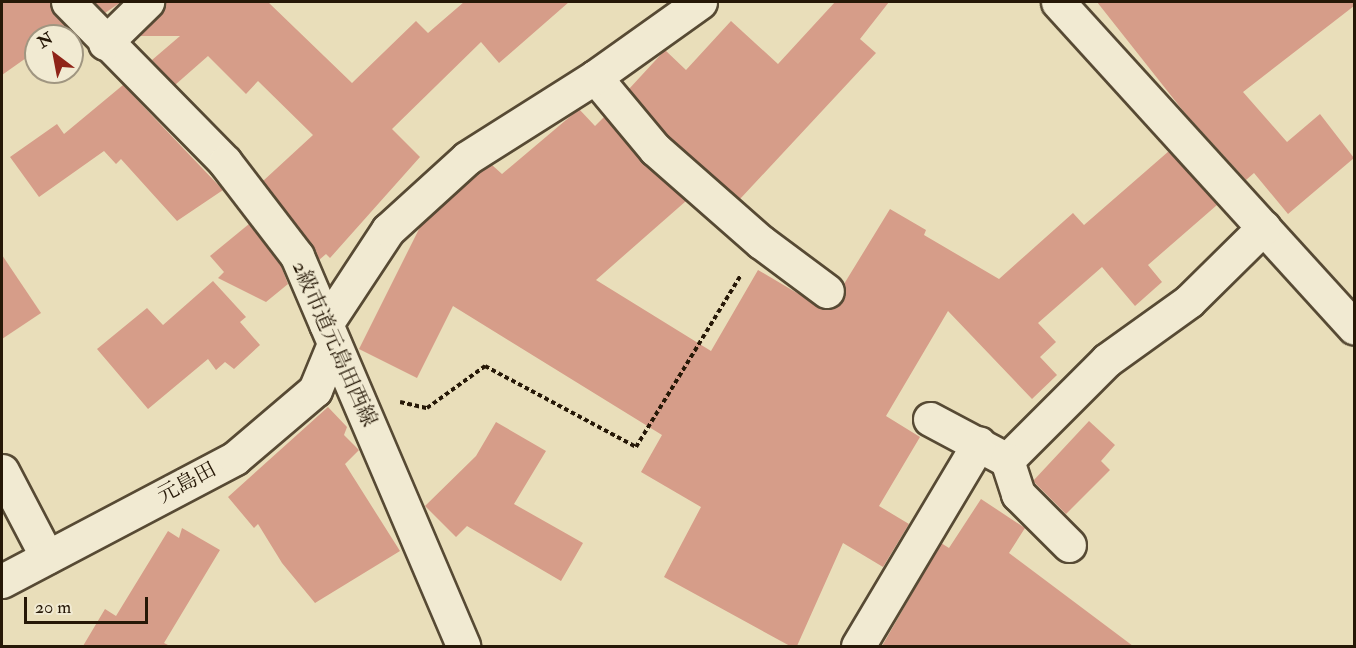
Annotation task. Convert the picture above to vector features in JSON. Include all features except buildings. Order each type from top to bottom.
[{"type":"street","name":"2級市道元島田西線","points":[[68,2],[105,43],[225,162],[297,256],[463,646]]},
{"type":"street","points":[[105,43],[147,2]]},
{"type":"street","points":[[1058,2],[1354,327]]},
{"type":"street","name":"元島田","points":[[2,581],[235,458],[315,390],[330,334],[388,230],[467,158],[595,77],[679,7]]},
{"type":"street","points":[[595,77],[655,149],[761,242],[827,291]]},
{"type":"street","points":[[1007,460],[1107,360],[1189,301],[1264,227]]},
{"type":"street","points":[[930,419],[979,443],[1007,460],[1018,494],[1069,545]]},
{"type":"street","points":[[858,646],[979,443]]},
{"type":"street","points":[[2,471],[47,557]]},
{"type":"path","points":[[355,392],[427,408],[485,366],[636,447],[761,242]]}]
